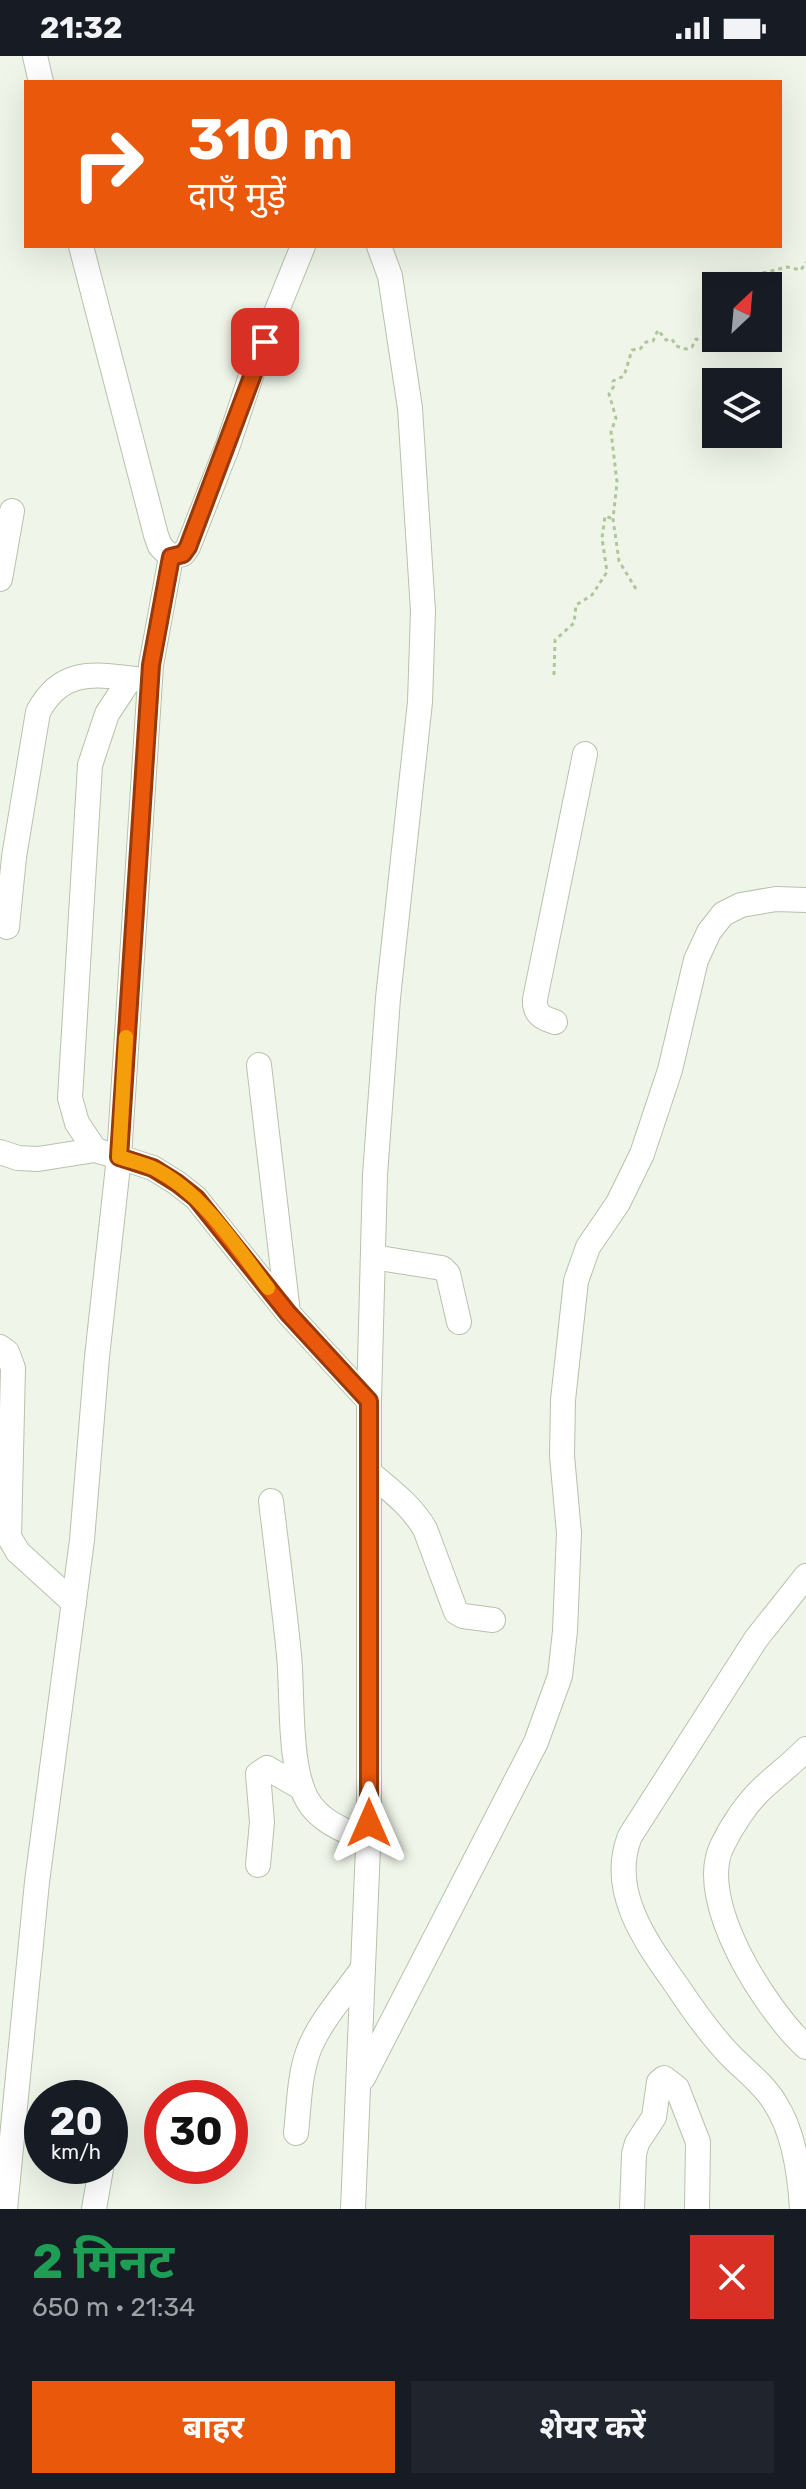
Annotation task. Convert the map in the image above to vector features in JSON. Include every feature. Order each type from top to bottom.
[{"type":"street","points":[[35,56],[41,80]]},
{"type":"street","points":[[82,248],[156,535],[160,546],[171,557]]},
{"type":"street","points":[[171,557],[183,554],[188,547],[228,445],[254,367],[302,248]]},
{"type":"street","points":[[353,2209],[368,1842],[369,1401],[375,1175],[387,1013],[420,702],[423,611],[410,408],[390,276],[380,248]]},
{"type":"street","points":[[0,579],[12,511]]},
{"type":"street","points":[[5,2209],[37,1882],[74,1603],[119,1157],[140,680],[171,557]]},
{"type":"street","points":[[7,927],[14,857],[38,712],[56,687],[70,679],[90,675],[140,680]]},
{"type":"street","points":[[95,1150],[77,1123],[70,1098],[90,765],[103,722],[140,680]]},
{"type":"street","points":[[555,1022],[537,1013],[535,999],[585,754]]},
{"type":"street","points":[[358,2088],[536,1742],[560,1676],[569,1533],[562,1456],[563,1400],[576,1281],[588,1247],[618,1203],[642,1154],[670,1070],[696,960],[709,932],[723,914],[741,905],[776,899],[806,900]]},
{"type":"street","points":[[259,1065],[288,1313]]},
{"type":"street","points":[[0,1152],[18,1158],[38,1159],[95,1150],[153,1168],[177,1183],[196,1198],[288,1313],[369,1401]]},
{"type":"street","points":[[373,1257],[442,1268],[448,1274],[459,1322]]},
{"type":"street","points":[[0,1347],[7,1352],[13,1368],[9,1537],[18,1552],[74,1603]]},
{"type":"street","points":[[369,1472],[408,1505],[425,1529],[456,1612],[463,1616],[493,1620]]},
{"type":"street","points":[[271,1501],[289,1655],[297,1776],[307,1800],[327,1821],[368,1842]]},
{"type":"street","points":[[802,2209],[796,2164],[785,2123],[775,2101],[706,2028],[649,1945],[628,1901],[623,1859],[630,1836],[756,1639],[806,1576]]},
{"type":"street","points":[[806,1749],[764,1786],[736,1822],[721,1847],[715,1865],[715,1880],[722,1911],[742,1961],[775,2011],[806,2047]]},
{"type":"street","points":[[258,1865],[262,1822],[258,1774],[267,1768],[302,1788]]},
{"type":"street","points":[[296,2133],[308,2052],[363,1968]]},
{"type":"street","points":[[632,2209],[634,2154],[637,2143],[654,2117],[659,2082],[664,2078],[677,2088],[698,2142],[697,2209]]},
{"type":"street","points":[[94,2209],[98,2184]]},
{"type":"path","points":[[767,272],[787,267],[801,270],[806,262]]},
{"type":"path","points":[[636,589],[619,561],[613,519],[617,482],[611,432],[616,418],[609,394],[614,386],[613,381],[624,376],[632,350],[653,341],[658,330],[666,340],[672,339],[676,346],[686,349],[692,347],[696,339],[702,341]]},
{"type":"path","points":[[554,675],[555,640],[574,623],[576,605],[592,595],[607,572],[602,538],[605,516],[613,519]]},
{"type":"slow traffic","points":[[126,1037],[119,1157],[153,1168],[196,1198],[268,1288]]},
{"type":"route","points":[[265,342],[188,547],[183,554],[171,557],[161,605],[151,665],[119,1157],[153,1168],[196,1198],[288,1313],[369,1401],[369,1823]]}]
